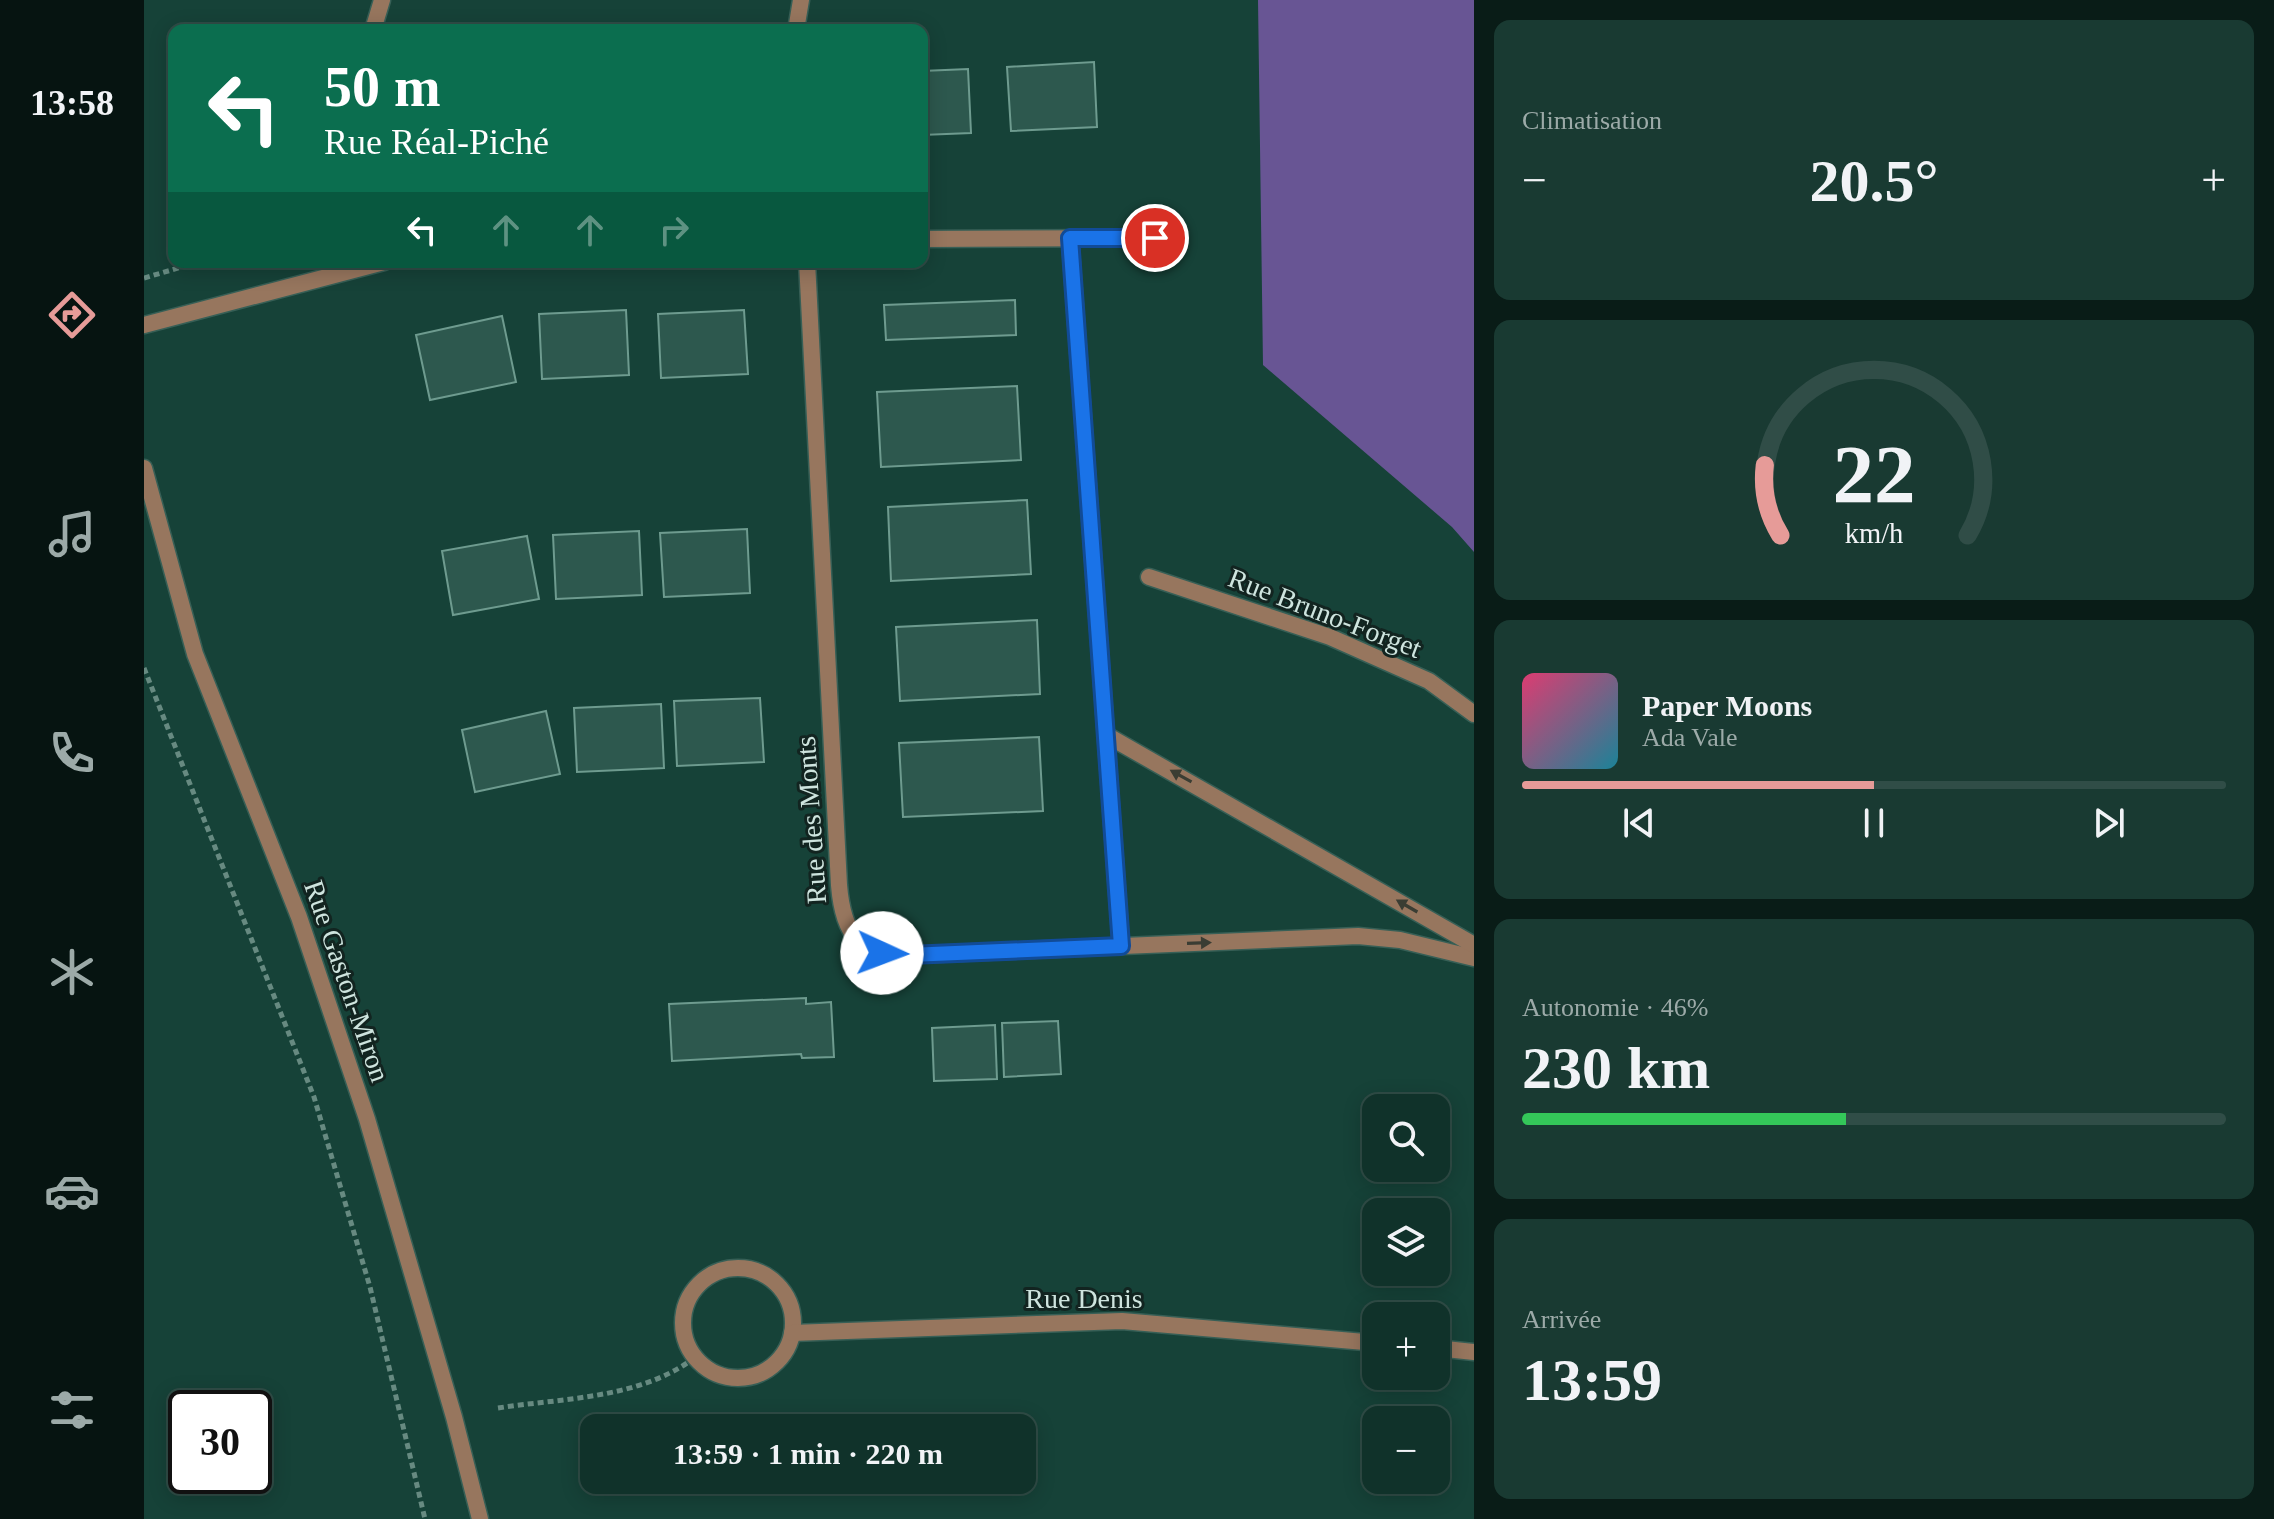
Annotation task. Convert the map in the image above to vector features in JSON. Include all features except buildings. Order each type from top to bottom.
[{"type":"street","points":[[375,24],[382,0]]},
{"type":"street","points":[[797,24],[801,0]]},
{"type":"street","points":[[1070,238],[1121,946]]},
{"type":"street","points":[[928,239],[1155,238]]},
{"type":"street","points":[[144,325],[361,268]]},
{"type":"street","name":"Rue des Monts","points":[[807,268],[839,885],[846,925],[870,949],[895,955],[1358,936],[1400,940],[1474,958]]},
{"type":"street","name":"Rue Gaston-Miron","points":[[144,468],[195,654],[299,917],[367,1119],[454,1417],[480,1519]]},
{"type":"street","name":"Rue Bruno-Forget","points":[[1149,577],[1330,637],[1429,681],[1474,714]]},
{"type":"street","points":[[1108,736],[1474,945]]},
{"type":"street","points":[[742,1268],[760,1273],[775,1283],[787,1297],[792,1333],[787,1350],[775,1364],[760,1374],[743,1379],[707,1370],[694,1358],[685,1341],[685,1305],[694,1289],[707,1277],[724,1270],[742,1268]]},
{"type":"street","name":"Rue Denis","points":[[792,1333],[1122,1321],[1362,1342]]},
{"type":"street","points":[[1450,1349],[1474,1352]]},
{"type":"path","points":[[144,278],[178,268]]},
{"type":"path","points":[[144,668],[314,1097],[370,1287],[425,1519]]},
{"type":"path","points":[[498,1408],[638,1387],[663,1378],[694,1358]]},
{"type":"shaded area","points":[[1258,0],[1474,0],[1474,552],[1452,527],[1263,365]]},
{"type":"route","points":[[882,953],[909,955],[1121,946],[1070,238],[1155,238]]}]
